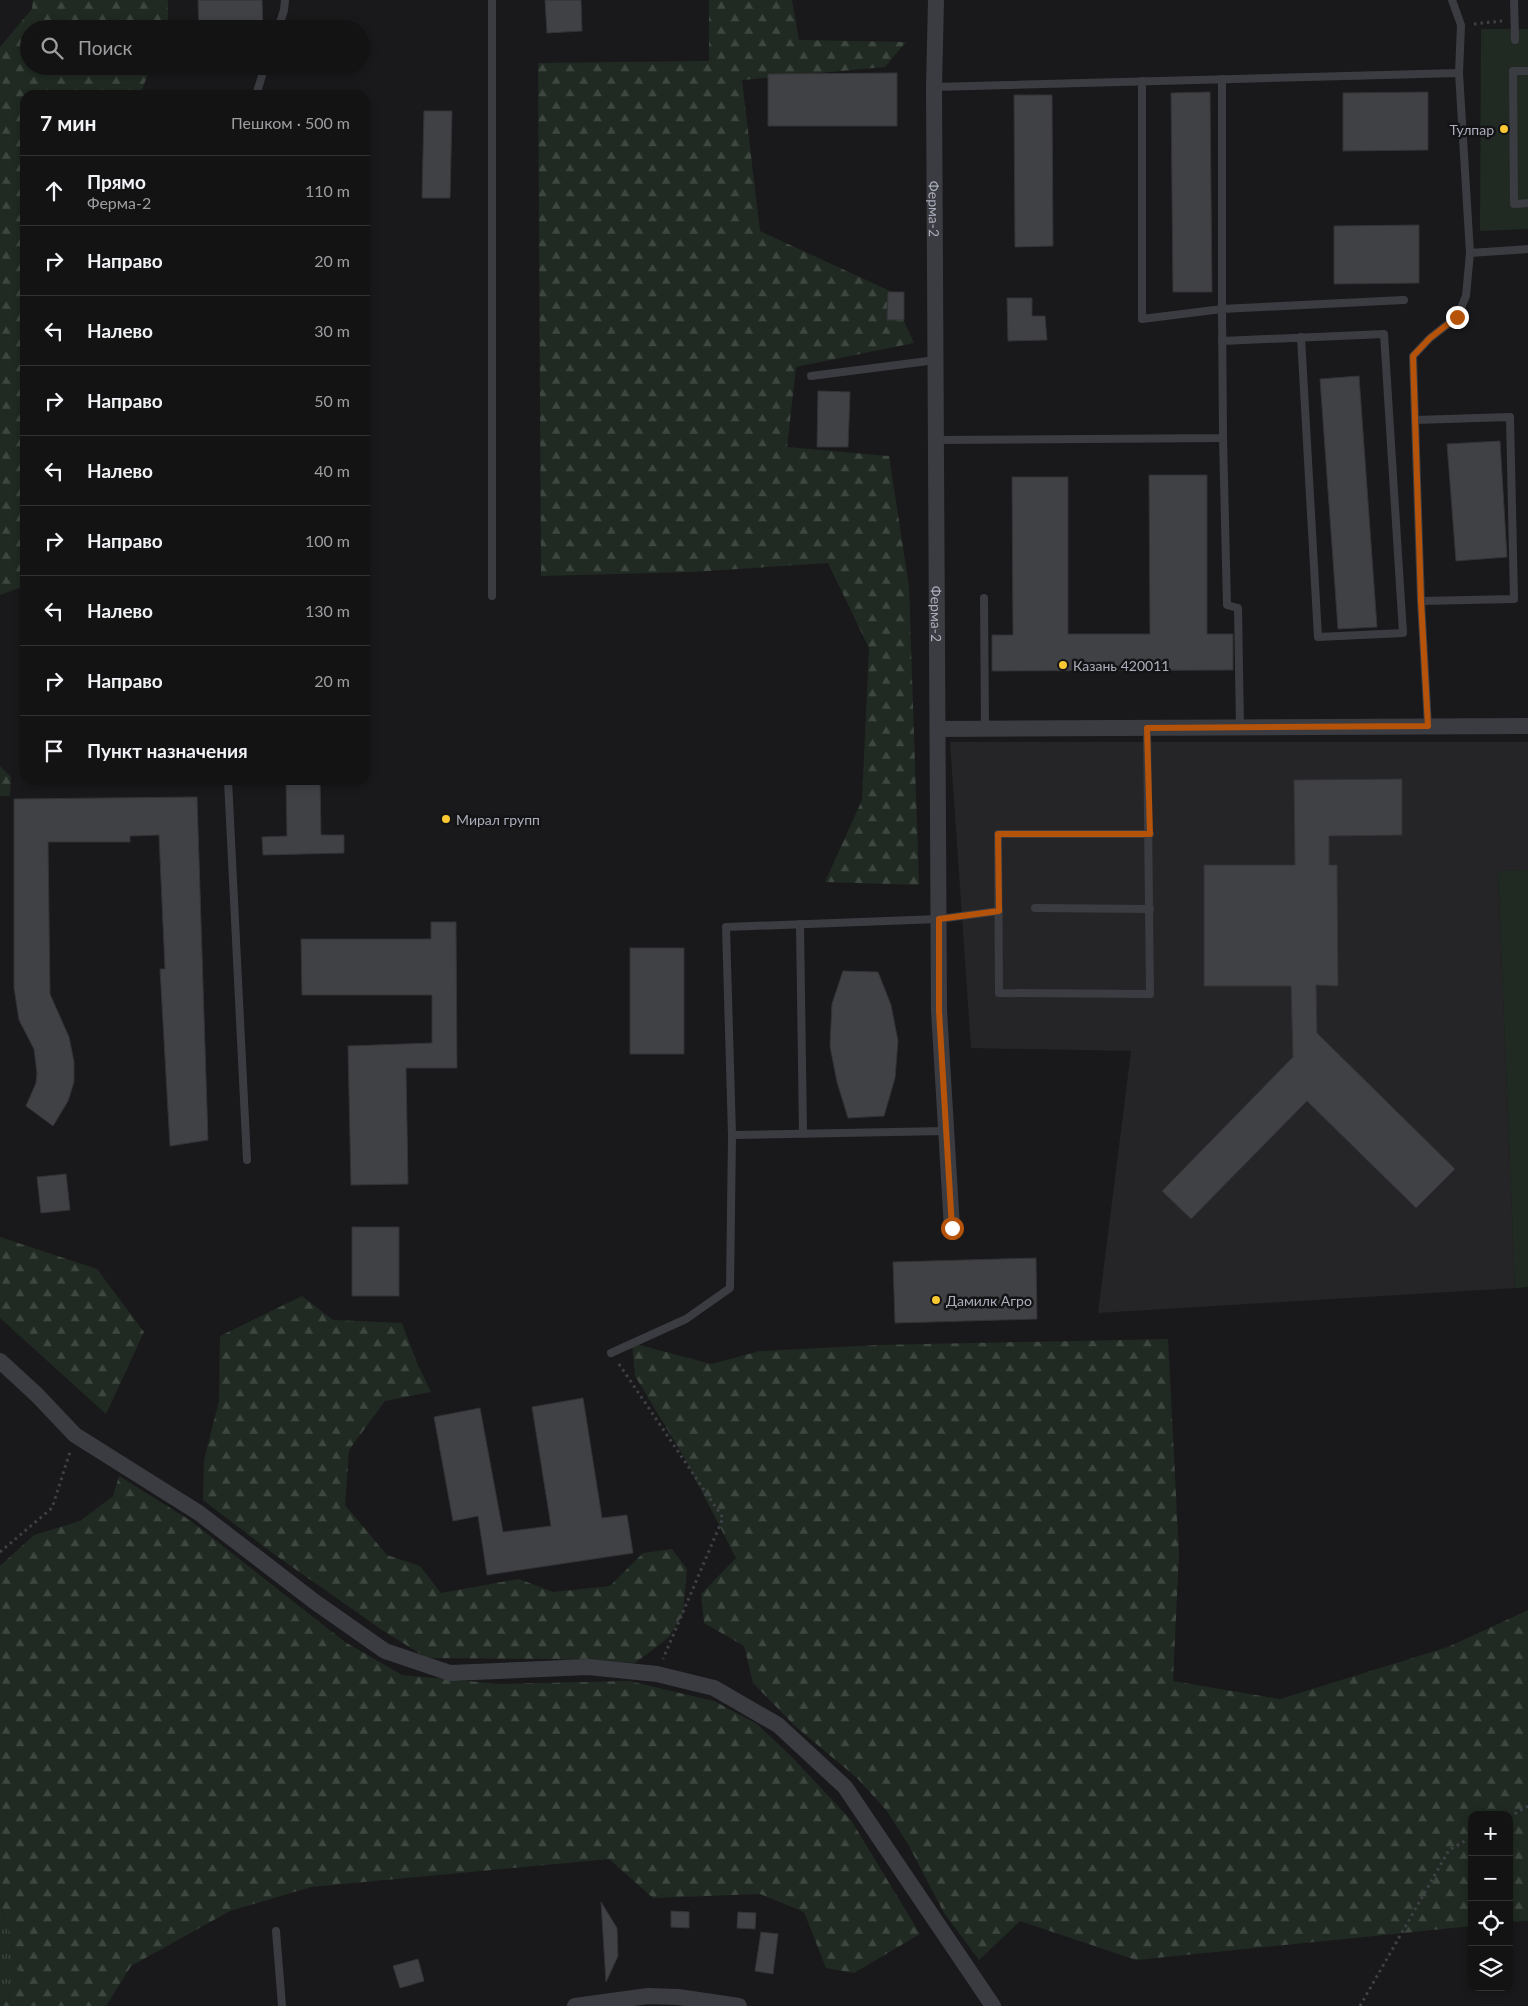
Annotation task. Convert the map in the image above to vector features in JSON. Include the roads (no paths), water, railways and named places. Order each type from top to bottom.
[{"type":"street","name":"Ферма-2","points":[[936,0],[934,87],[939,1011],[952,1228]]},
{"type":"street","points":[[938,729],[1528,726]]},
{"type":"street","points":[[0,1361],[75,1436],[199,1513],[315,1602],[385,1651],[450,1674],[588,1667],[657,1674],[714,1688],[778,1725],[845,1787],[993,2006]]},
{"type":"street","points":[[576,2006],[648,1996],[678,1997],[740,2006]]},
{"type":"lane","points":[[281,20],[284,10],[284,0]]},
{"type":"lane","points":[[492,0],[492,596]]},
{"type":"lane","points":[[1428,726],[1421,601],[1413,356],[1430,338],[1457,317],[1466,296],[1470,253],[1459,73],[1462,25],[1452,0]]},
{"type":"lane","points":[[1514,0],[1516,40]]},
{"type":"lane","points":[[1528,71],[1513,71],[1513,80],[1514,204],[1528,203]]},
{"type":"lane","points":[[934,87],[1459,73]]},
{"type":"lane","points":[[258,90],[263,75]]},
{"type":"lane","points":[[1222,79],[1222,341],[1227,605],[1238,608],[1240,728]]},
{"type":"lane","points":[[1142,81],[1142,319],[1222,309],[1404,300]]},
{"type":"lane","points":[[1470,253],[1528,250]]},
{"type":"lane","points":[[1222,341],[1301,337],[1384,334],[1402,633],[1318,637],[1301,337]]},
{"type":"lane","points":[[811,376],[936,360]]},
{"type":"lane","points":[[1415,420],[1510,417],[1514,599],[1421,601]]},
{"type":"lane","points":[[936,440],[1223,438]]},
{"type":"lane","points":[[984,598],[985,729]]},
{"type":"lane","points":[[1147,728],[1150,834],[1150,994],[999,993],[998,834],[1150,834]]},
{"type":"lane","points":[[228,785],[247,1160]]},
{"type":"lane","points":[[1035,908],[1150,909]]},
{"type":"lane","points":[[611,1353],[686,1318],[730,1288],[732,1135],[726,927],[939,919],[999,911]]},
{"type":"lane","points":[[800,924],[803,1133]]},
{"type":"lane","points":[[732,1135],[946,1131]]},
{"type":"lane","points":[[276,1931],[282,2006]]},
{"type":"place","name":"Тулпар","points":[[1504,129]]},
{"type":"place","name":"Казань 420011","points":[[1063,665]]},
{"type":"place","name":"Мирал групп","points":[[446,819]]},
{"type":"place","name":"Дамилк Агро","points":[[936,1300]]}]
